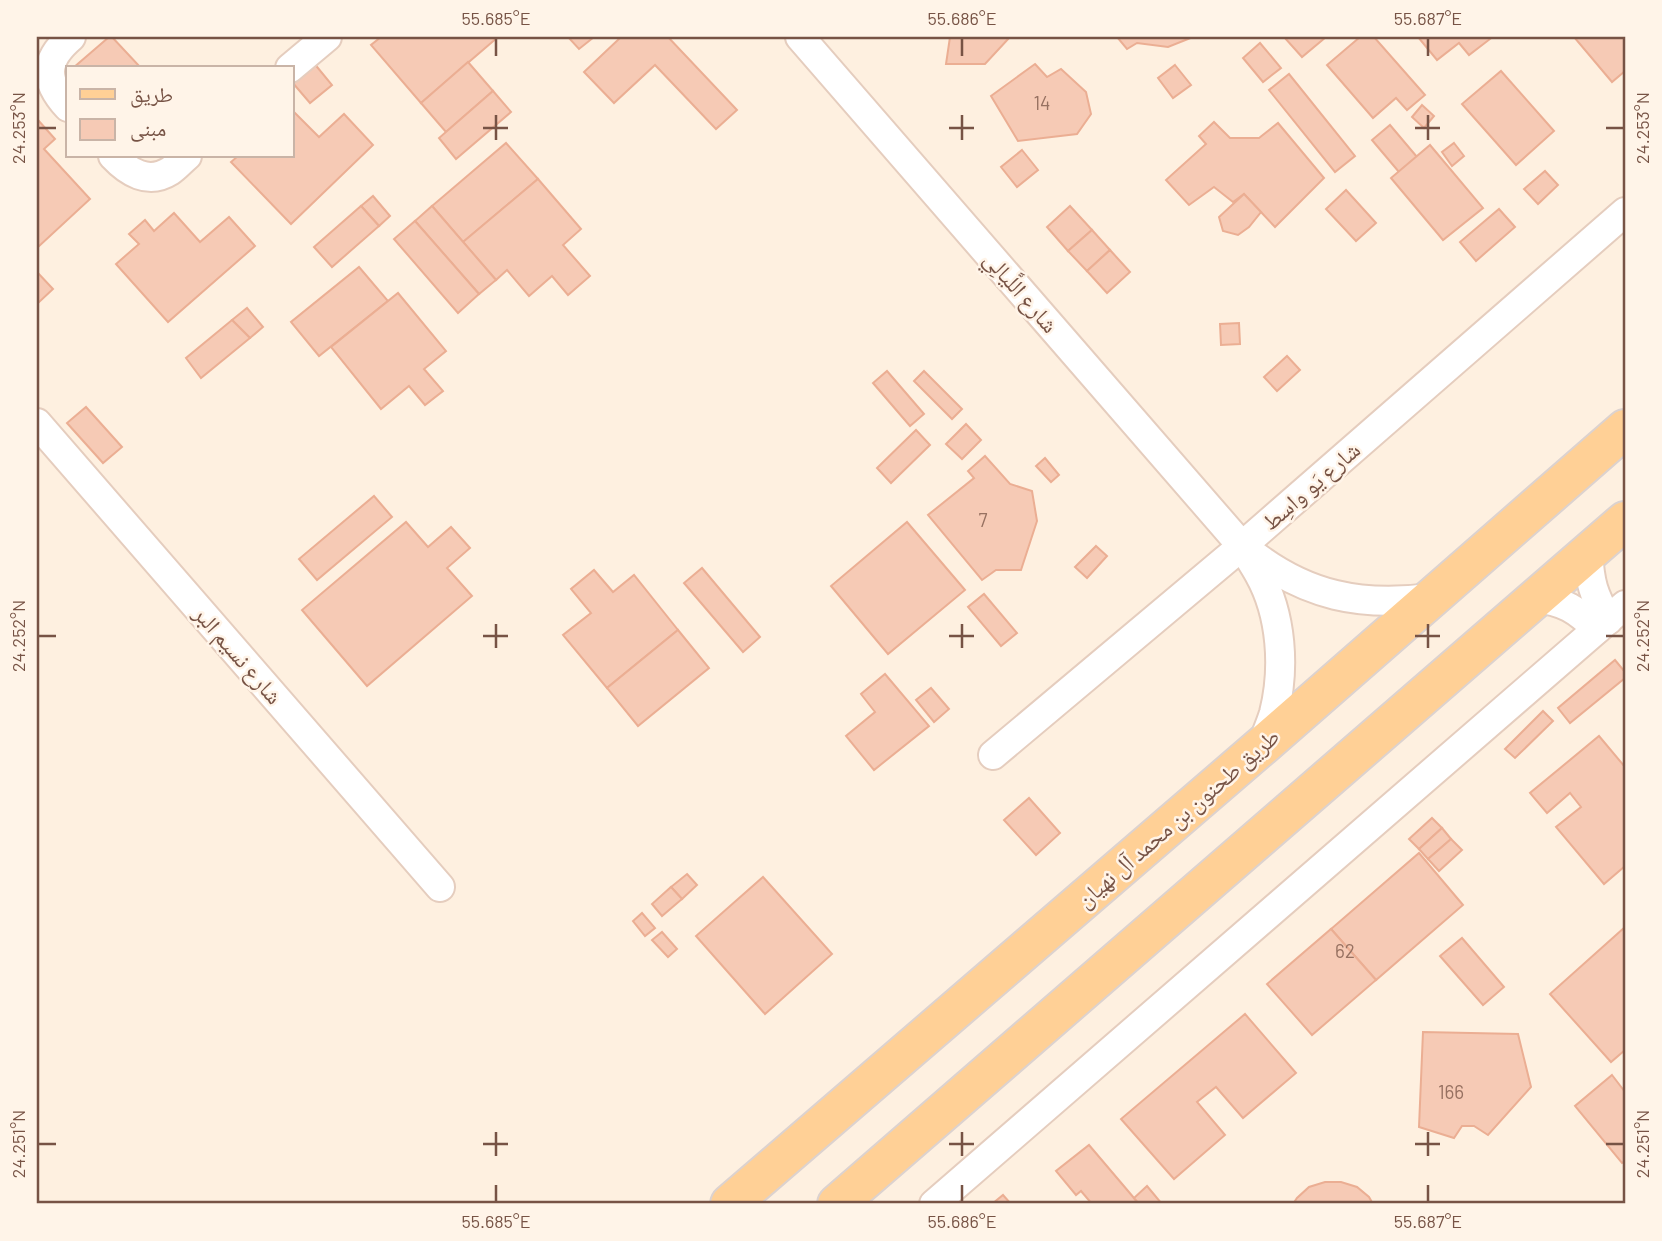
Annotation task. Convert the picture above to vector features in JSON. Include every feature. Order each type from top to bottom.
[{"type":"main road","name":"طريق طحنون بن محمد آل نهيان","points":[[730,1204],[1625,429]]},
{"type":"main road","points":[[837,1204],[1625,521]]},
{"type":"street","points":[[66,104],[53,88],[51,62],[57,50],[71,37]]},
{"type":"street","points":[[292,66],[327,37]]},
{"type":"street","name":"شارع اللَّيالِي","points":[[800,37],[1242,546],[1261,576],[1273,609],[1279,643],[1280,678],[1274,713],[1262,746]]},
{"type":"street","points":[[115,158],[130,172],[151,177],[172,170],[185,158]]},
{"type":"street","name":"شارع يَو واسِط","points":[[993,755],[1242,546],[1625,212]]},
{"type":"street","name":"شارع نسيم البر","points":[[37,423],[440,887]]},
{"type":"street","name":"شارع اللَّيالِي","points":[[1242,546],[1290,579],[1344,598],[1373,602],[1430,598]]},
{"type":"street","points":[[1588,554],[1596,600],[1610,618]]},
{"type":"street","points":[[1536,598],[1552,600],[1580,613],[1610,618]]},
{"type":"street","points":[[934,1204],[1610,618]]},
{"type":"building","points":[[112,37],[139,66],[75,66]]},
{"type":"building","points":[[381,37],[498,37],[421,103],[371,45]]},
{"type":"building","points":[[568,37],[594,37],[579,49]]},
{"type":"building","points":[[621,37],[668,37],[737,110],[716,129],[655,65],[614,103],[584,72]]},
{"type":"building","points":[[950,37],[1010,37],[985,64],[946,64]]},
{"type":"building","points":[[1117,37],[1193,37],[1168,47],[1137,43],[1127,49]]},
{"type":"building","points":[[1284,37],[1326,37],[1302,57]]},
{"type":"building","points":[[1360,37],[1374,37],[1425,95],[1407,110],[1396,98],[1373,118],[1327,65]]},
{"type":"building","points":[[1418,37],[1490,39],[1469,55],[1459,43],[1437,60]]},
{"type":"building","points":[[1574,37],[1625,37],[1625,71],[1612,82]]},
{"type":"building","points":[[1260,43],[1281,68],[1263,82],[1243,58]]},
{"type":"building","points":[[313,62],[332,85],[310,103],[294,84],[294,80]]},
{"type":"building","points":[[468,62],[493,91],[446,132],[421,103]]},
{"type":"building","points":[[1035,64],[1047,77],[1061,69],[1086,92],[1091,114],[1077,134],[1018,141],[991,96]]},
{"type":"building","points":[[1175,65],[1191,85],[1173,98],[1158,78]]},
{"type":"building","points":[[1501,71],[1554,131],[1516,165],[1462,104]]},
{"type":"building","points":[[1289,74],[1355,156],[1335,172],[1269,90]]},
{"type":"building","points":[[493,91],[511,112],[456,159],[439,138]]},
{"type":"building","points":[[1422,105],[1434,116],[1424,128],[1412,117]]},
{"type":"building","points":[[294,112],[319,137],[344,114],[373,145],[291,224],[231,162],[236,158],[294,158]]},
{"type":"building","points":[[38,120],[55,139],[44,149],[90,199],[37,248],[37,122]]},
{"type":"building","points":[[1214,122],[1230,138],[1259,138],[1278,123],[1324,178],[1275,227],[1244,194],[1233,202],[1214,187],[1189,205],[1166,180],[1206,144],[1199,136]]},
{"type":"building","points":[[1390,125],[1417,157],[1399,172],[1372,140]]},
{"type":"building","points":[[506,143],[538,179],[463,242],[432,206]]},
{"type":"building","points":[[1454,143],[1464,156],[1452,166],[1442,152]]},
{"type":"building","points":[[1430,145],[1483,208],[1443,240],[1391,178]]},
{"type":"building","points":[[1022,150],[1038,170],[1017,187],[1001,167]]},
{"type":"building","points":[[1545,171],[1558,185],[1538,204],[1524,189]]},
{"type":"building","points":[[538,179],[581,229],[563,245],[590,276],[568,295],[552,276],[529,296],[507,270],[496,280],[463,242]]},
{"type":"building","points":[[1346,190],[1376,223],[1356,241],[1326,209]]},
{"type":"building","points":[[1244,194],[1261,212],[1249,227],[1238,235],[1223,231],[1219,217]]},
{"type":"building","points":[[373,196],[390,216],[379,226],[361,206]]},
{"type":"building","points":[[361,206],[379,226],[332,267],[314,247]]},
{"type":"building","points":[[432,206],[496,280],[479,294],[415,221]]},
{"type":"building","points":[[1070,206],[1092,230],[1068,251],[1047,227]]},
{"type":"building","points":[[1499,209],[1515,227],[1476,261],[1460,242]]},
{"type":"building","points":[[174,213],[200,242],[229,217],[255,246],[168,322],[116,264],[139,244],[129,234],[145,220],[154,231]]},
{"type":"building","points":[[415,221],[479,294],[458,313],[394,239]]},
{"type":"building","points":[[1092,230],[1110,250],[1087,271],[1068,251]]},
{"type":"building","points":[[1110,250],[1130,272],[1107,293],[1087,271]]},
{"type":"building","points":[[359,267],[388,301],[319,356],[291,322]]},
{"type":"building","points":[[37,272],[53,289],[37,304]]},
{"type":"building","points":[[398,293],[446,351],[424,369],[443,391],[425,405],[409,386],[381,409],[331,347]]},
{"type":"building","points":[[247,308],[263,327],[250,338],[232,320]]},
{"type":"building","points":[[232,320],[250,338],[201,378],[186,358]]},
{"type":"building","points":[[1239,323],[1240,344],[1221,345],[1220,324]]},
{"type":"building","points":[[1287,356],[1300,370],[1277,391],[1264,377]]},
{"type":"building","points":[[887,371],[924,414],[910,426],[873,383]]},
{"type":"building","points":[[924,371],[962,409],[952,419],[914,381]]},
{"type":"building","points":[[86,407],[122,447],[103,463],[67,423]]},
{"type":"building","points":[[966,424],[981,440],[962,459],[946,444]]},
{"type":"building","points":[[916,430],[930,445],[891,483],[877,468]]},
{"type":"building","points":[[985,456],[1010,484],[1032,491],[1037,521],[1021,570],[996,570],[982,580],[928,515],[974,478],[968,471]]},
{"type":"building","points":[[1045,458],[1059,475],[1051,482],[1036,466]]},
{"type":"building","points":[[374,496],[392,517],[317,580],[299,559]]},
{"type":"building","points":[[406,522],[428,547],[451,527],[470,548],[447,568],[472,596],[367,686],[302,610]]},
{"type":"building","points":[[907,522],[965,590],[888,654],[831,586]]},
{"type":"building","points":[[1096,546],[1107,556],[1087,578],[1075,567]]},
{"type":"building","points":[[702,568],[760,637],[743,652],[684,583]]},
{"type":"building","points":[[594,570],[613,592],[634,575],[678,630],[607,688],[563,635],[591,613],[571,589]]},
{"type":"building","points":[[984,594],[1017,633],[1001,646],[968,607]]},
{"type":"building","points":[[678,630],[709,668],[638,726],[607,688]]},
{"type":"building","points":[[1615,660],[1625,672],[1625,678],[1570,723],[1558,708]]},
{"type":"building","points":[[885,674],[929,726],[874,770],[846,736],[875,712],[861,694]]},
{"type":"building","points":[[931,688],[949,709],[934,722],[916,700]]},
{"type":"building","points":[[1543,711],[1553,721],[1515,758],[1505,749]]},
{"type":"building","points":[[1599,736],[1625,767],[1625,866],[1604,884],[1556,827],[1581,807],[1570,793],[1547,813],[1530,793]]},
{"type":"building","points":[[1029,798],[1060,833],[1036,855],[1004,820]]},
{"type":"building","points":[[1432,818],[1442,828],[1419,849],[1409,839]]},
{"type":"building","points":[[1442,828],[1451,839],[1428,859],[1419,849]]},
{"type":"building","points":[[1451,839],[1462,850],[1439,871],[1428,859]]},
{"type":"building","points":[[1419,853],[1463,905],[1376,980],[1331,929]]},
{"type":"building","points":[[687,874],[697,885],[682,899],[671,887]]},
{"type":"building","points":[[763,877],[832,954],[765,1014],[696,936]]},
{"type":"building","points":[[671,887],[682,899],[662,916],[652,904]]},
{"type":"building","points":[[642,913],[655,928],[645,936],[633,921]]},
{"type":"building","points":[[1625,927],[1625,1050],[1611,1062],[1550,994]]},
{"type":"building","points":[[1331,929],[1376,980],[1312,1035],[1267,984]]},
{"type":"building","points":[[662,932],[677,949],[668,957],[652,940]]},
{"type":"building","points":[[1462,938],[1504,987],[1483,1005],[1440,956]]},
{"type":"building","points":[[1245,1014],[1296,1073],[1243,1118],[1216,1087],[1197,1102],[1225,1135],[1174,1179],[1121,1119]]},
{"type":"building","points":[[1423,1032],[1518,1034],[1531,1087],[1488,1135],[1474,1126],[1462,1126],[1454,1138],[1419,1127]]},
{"type":"building","points":[[1612,1075],[1625,1092],[1625,1161],[1622,1163],[1575,1106]]},
{"type":"building","points":[[1089,1145],[1139,1204],[1092,1204],[1081,1191],[1076,1195],[1056,1171]]},
{"type":"building","points":[[1325,1182],[1341,1182],[1357,1187],[1373,1204],[1293,1204],[1309,1187]]},
{"type":"building","points":[[1147,1186],[1162,1204],[1139,1204],[1134,1198]]},
{"type":"building","points":[[1003,1195],[1011,1204],[992,1204]]}]
